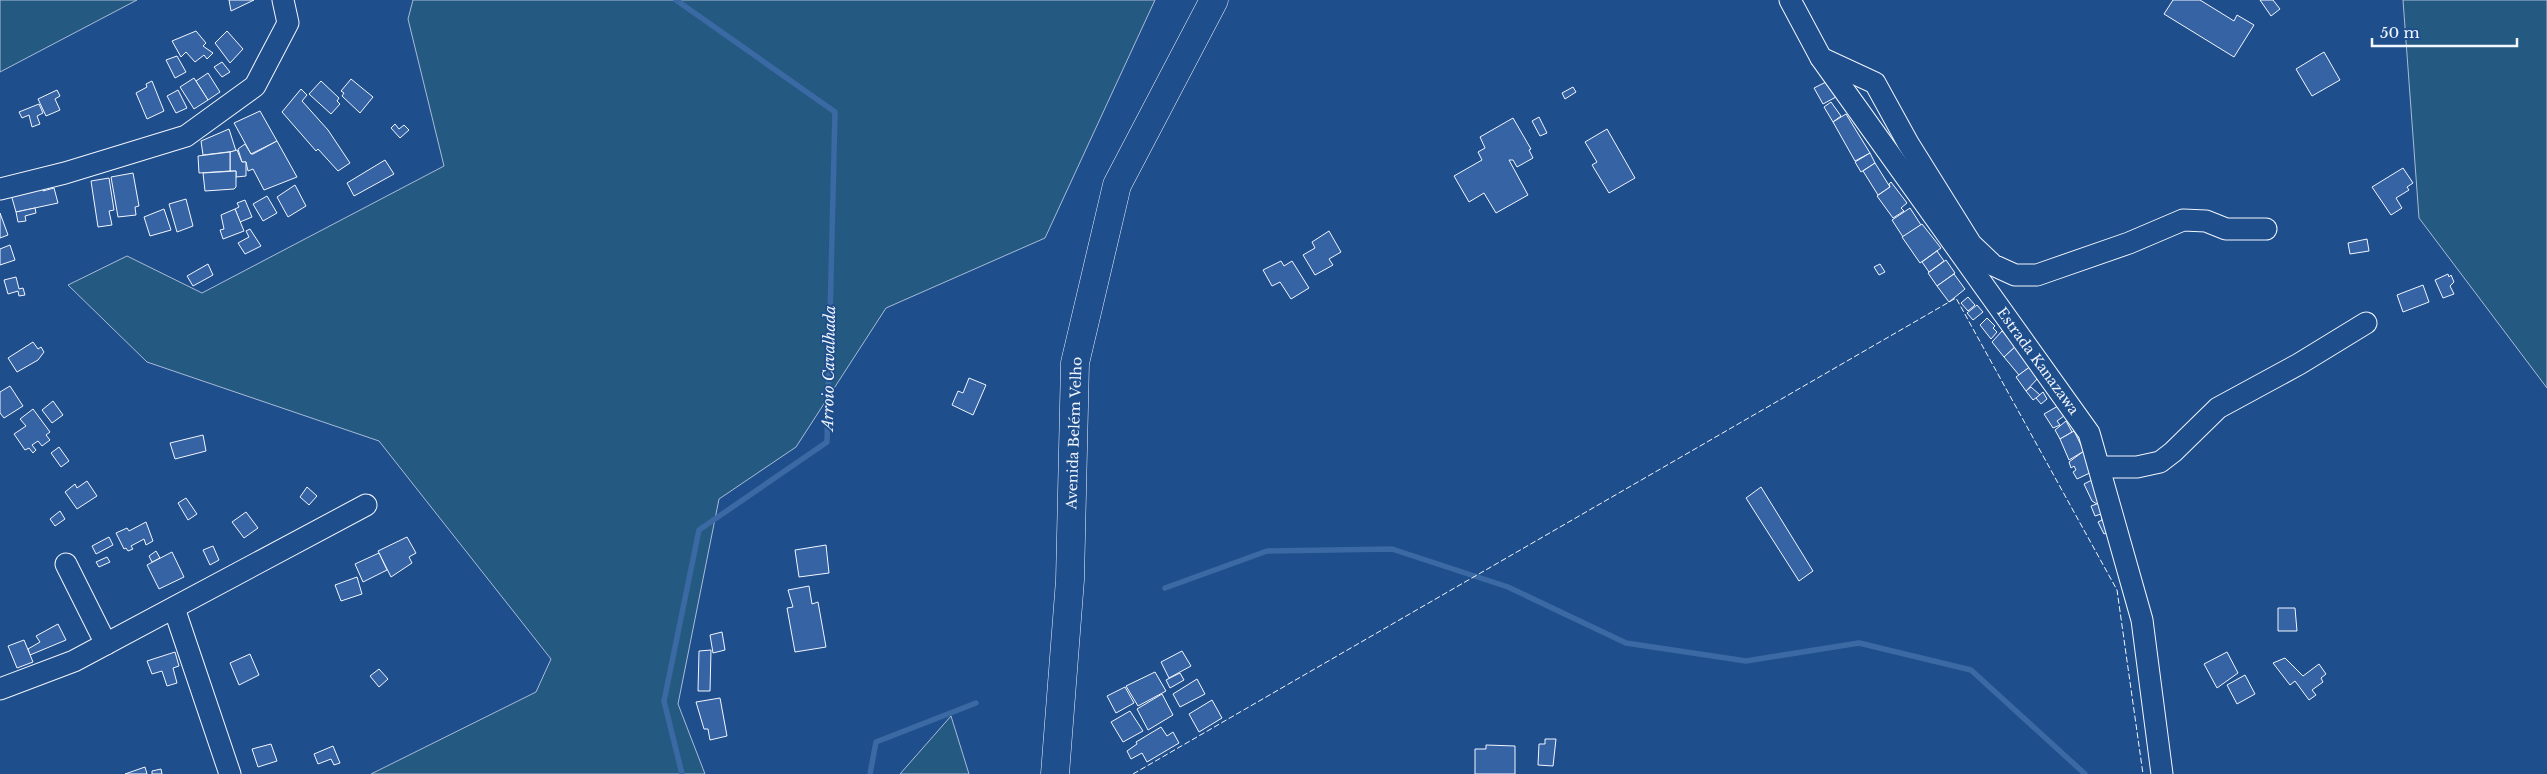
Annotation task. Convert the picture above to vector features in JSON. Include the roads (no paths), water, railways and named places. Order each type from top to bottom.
[{"type":"main road","name":"Avenida Belém Velho","points":[[1055,774],[1070,580],[1075,363],[1117,185],[1214,0]]},
{"type":"street","points":[[0,189],[65,173],[186,136],[255,86],[288,23],[283,0]]},
{"type":"street","name":"Estrada Kanazawa","points":[[1790,0],[1821,58],[2089,433],[2101,467],[2142,620],[2162,774]]},
{"type":"street","points":[[1821,58],[1875,83],[1908,143],[1971,244],[1993,265],[2015,274],[2037,275],[2128,244],[2183,220],[2206,221],[2226,229],[2266,228]]},
{"type":"street","points":[[2101,467],[2136,467],[2160,462],[2218,408],[2299,364],[2366,324]]},
{"type":"street","points":[[0,689],[74,661],[366,505]]},
{"type":"street","points":[[66,564],[106,644]]},
{"type":"street","points":[[174,608],[230,774]]},
{"type":"waterway","name":"Arroio Cavalhada","points":[[676,0],[835,112],[827,442],[699,530],[664,701],[682,774]]},
{"type":"waterway","points":[[1165,588],[1267,551],[1392,549],[1508,587],[1626,643],[1746,661],[1859,643],[1971,670],[2085,774]]},
{"type":"waterway","points":[[870,774],[876,742],[976,703]]}]
